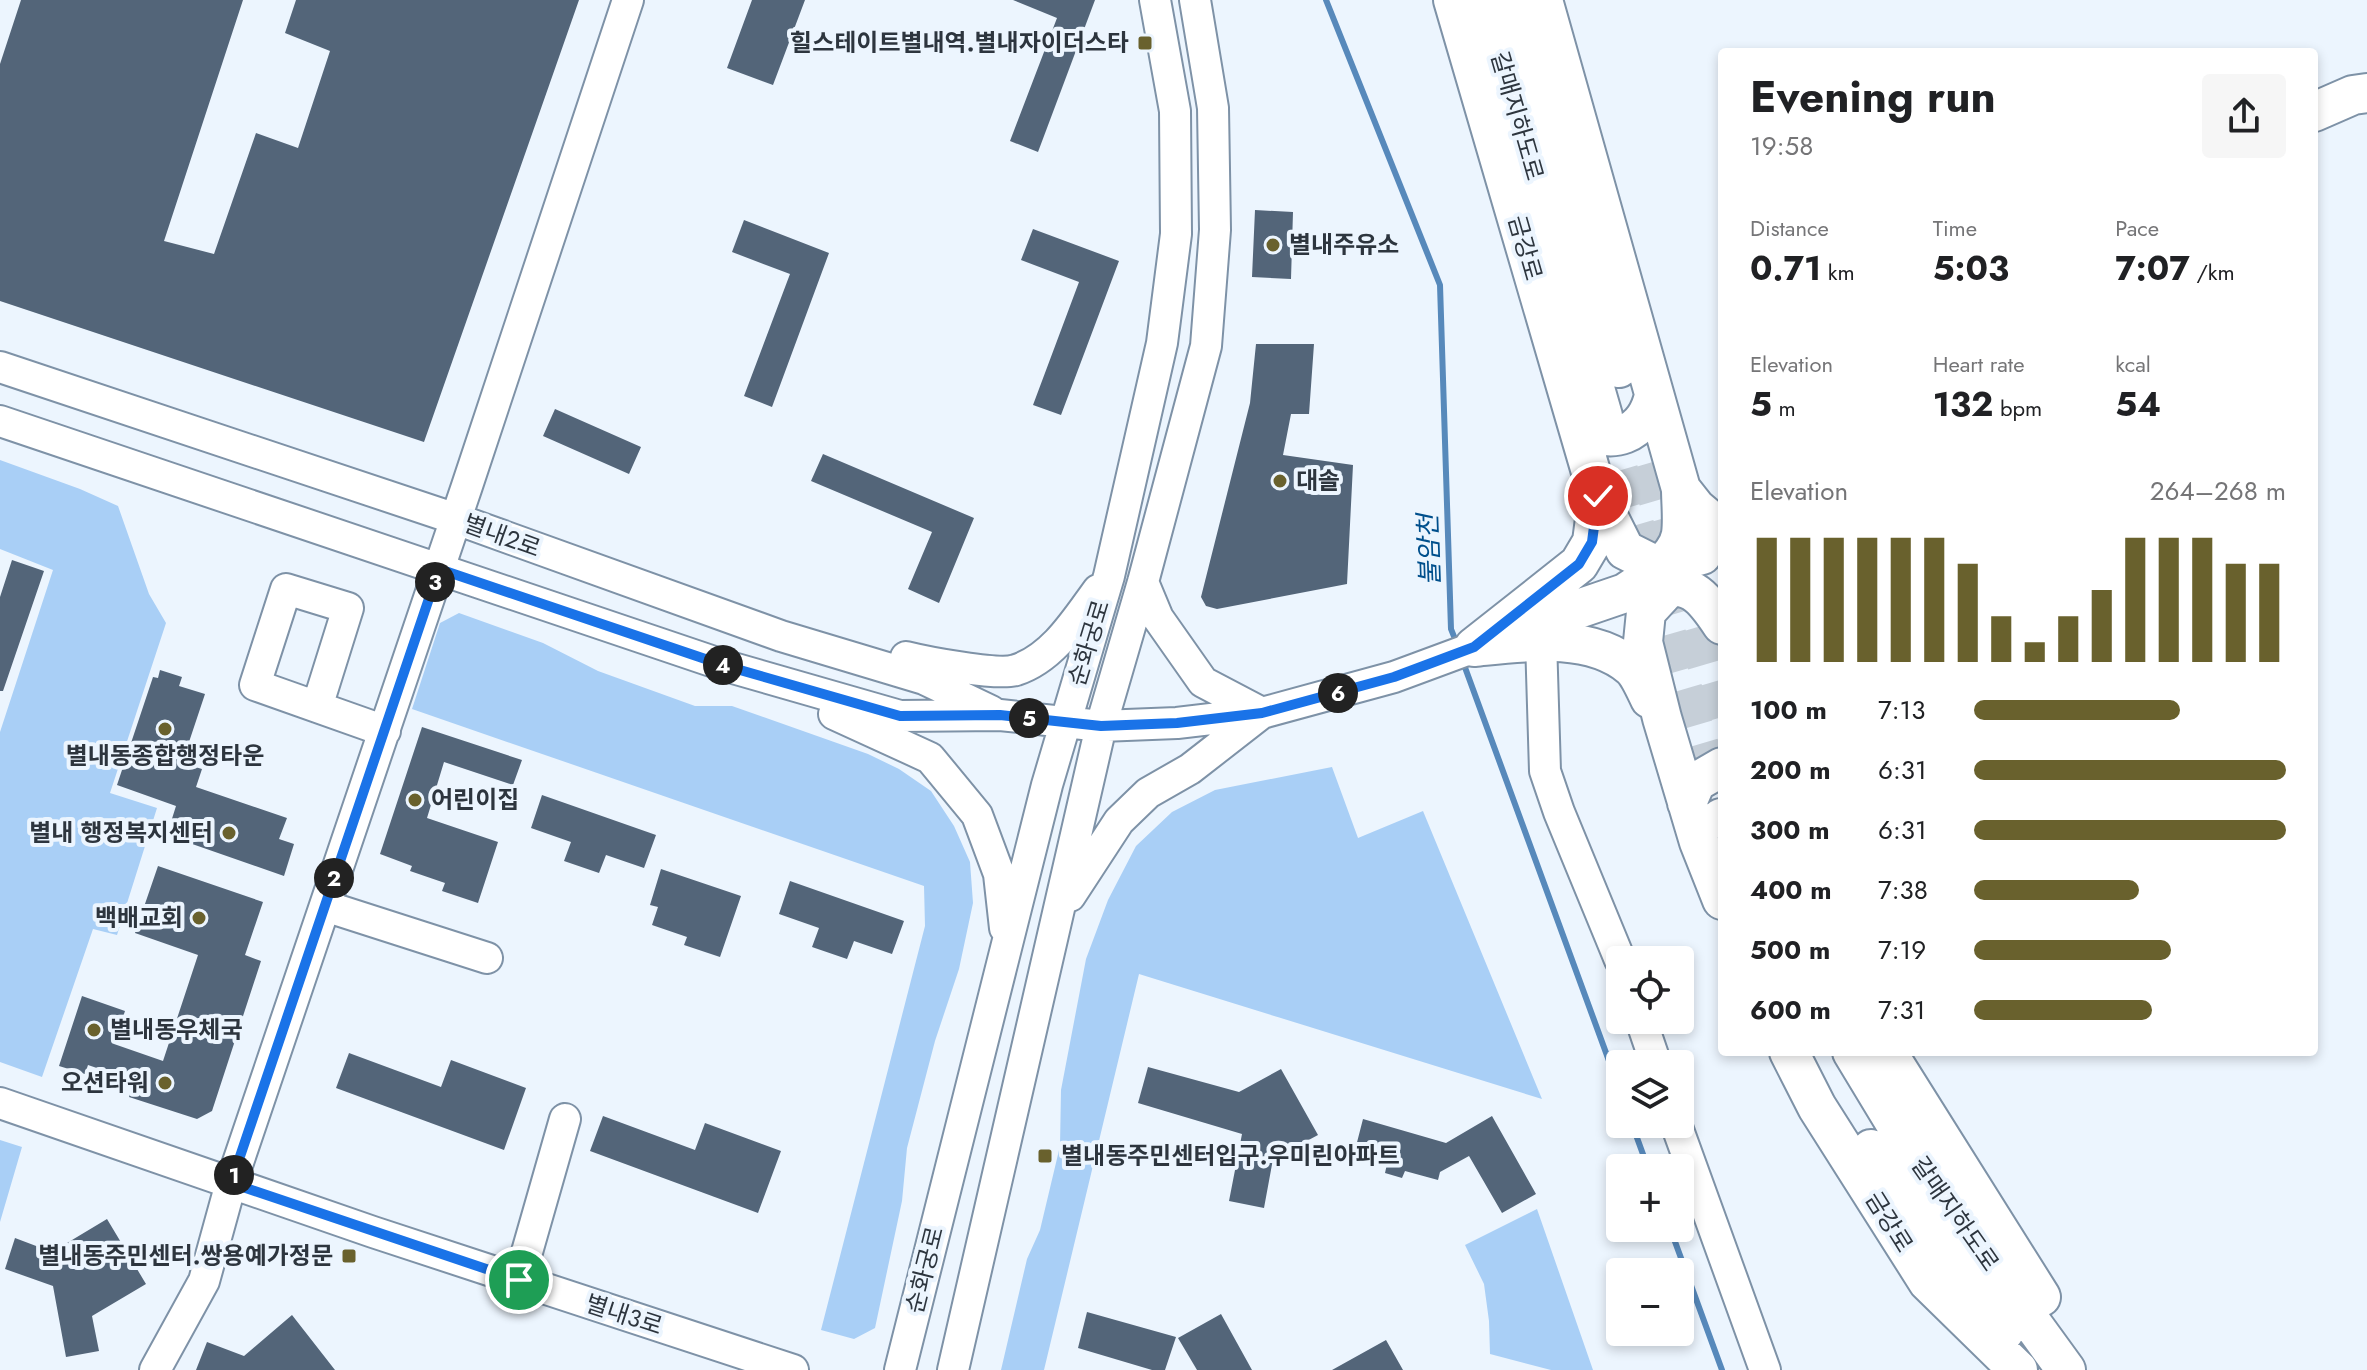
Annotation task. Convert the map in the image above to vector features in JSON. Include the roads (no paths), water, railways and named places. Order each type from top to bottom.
[{"type":"main road","name":"금강로","points":[[1453,0],[1616,410],[1681,489]]},
{"type":"main road","name":"갈매지하도로","points":[[1483,0],[1616,410]]},
{"type":"main road","name":"갈매지하도로","points":[[1512,0],[1616,410]]},
{"type":"main road","name":"금강로","points":[[1543,0],[1616,410],[1598,496]]},
{"type":"main road","points":[[2318,110],[2353,95],[2367,93]]},
{"type":"main road","points":[[1681,489],[1696,508],[1717,550],[1718,591]]},
{"type":"main road","points":[[1681,489],[1681,537],[1646,612],[1643,642],[1687,803],[1718,889]]},
{"type":"main road","points":[[1598,496],[1625,550],[1664,576],[1689,587],[1718,619]]},
{"type":"main road","points":[[1543,618],[1592,542],[1598,496]]},
{"type":"main road","points":[[1625,593],[1645,580],[1664,576],[1717,550]]},
{"type":"main road","points":[[1474,647],[1543,618],[1625,593],[1717,550]]},
{"type":"main road","points":[[1543,618],[1633,668],[1662,718]]},
{"type":"main road","points":[[1687,803],[1696,782],[1718,769]]},
{"type":"main road","name":"금강로","points":[[1791,1056],[1817,1107],[1928,1282],[2018,1370]]},
{"type":"main road","name":"갈매지하도로","points":[[1819,1056],[1864,1139],[2031,1370]]},
{"type":"main road","name":"갈매지하도로","points":[[1854,1056],[1936,1191],[2066,1370]]},
{"type":"main road","points":[[1890,1056],[2061,1330],[2080,1370]]},
{"type":"street","points":[[155,1370],[204,1281],[231,1183],[628,0]]},
{"type":"street","name":"순화궁로","points":[[900,1370],[1065,721],[1109,576],[1162,343],[1176,234],[1175,111],[1155,0]]},
{"type":"street","name":"순화궁로","points":[[953,1370],[1101,726],[1206,346],[1215,230],[1213,108],[1195,0]]},
{"type":"street","name":"별내2로","points":[[0,367],[456,519],[781,636],[924,679],[1000,715]]},
{"type":"street","name":"별내2로","points":[[0,421],[726,666],[900,716],[1000,715],[1101,726],[1177,723],[1262,713],[1394,677],[1474,647]]},
{"type":"street","points":[[781,636],[882,651],[939,665],[1014,672],[1051,650],[1109,576]]},
{"type":"street","points":[[1057,914],[1119,821],[1148,793],[1190,769],[1262,713],[1203,682],[1158,618],[1143,582]]},
{"type":"street","points":[[1543,618],[1545,771],[1614,946]]},
{"type":"street","points":[[726,666],[930,758],[977,815],[999,874],[1007,946]]},
{"type":"street","points":[[317,707],[385,731]]},
{"type":"street","points":[[325,906],[487,958]]},
{"type":"street","name":"별내3로","points":[[0,1103],[793,1370]]},
{"type":"street","points":[[519,1280],[565,1119]]},
{"type":"street","points":[[1681,1138],[1765,1370]]},
{"type":"waterway","name":"불암천","points":[[1326,0],[1440,285],[1451,629],[1457,644]]},
{"type":"waterway","name":"불암천","points":[[1463,662],[1606,1053]]},
{"type":"waterway","name":"불암천","points":[[1637,1138],[1643,1154]]},
{"type":"waterway","name":"불암천","points":[[1675,1242],[1722,1370]]},
{"type":"tunnel","points":[[1631,409],[1718,703]]},
{"type":"tunnel","points":[[1603,416],[1718,808]]},
{"type":"place","name":"힐스테이트별내역.별내자이더스타","points":[[1145,43]]},
{"type":"place","name":"별내주유소","points":[[1273,245]]},
{"type":"place","name":"대솔","points":[[1280,481]]},
{"type":"place","name":"별내동종합행정타운","points":[[165,729]]},
{"type":"place","name":"어린이집","points":[[415,800]]},
{"type":"place","name":"별내 행정복지센터","points":[[229,833]]},
{"type":"place","name":"백배교회","points":[[199,918]]},
{"type":"place","name":"별내동우체국","points":[[94,1030]]},
{"type":"place","name":"오션타워","points":[[165,1083]]},
{"type":"place","name":"별내동주민센터입구.우미린아파트","points":[[1045,1156]]},
{"type":"place","name":"별내동주민센터.쌍용예가정문","points":[[349,1256]]}]
